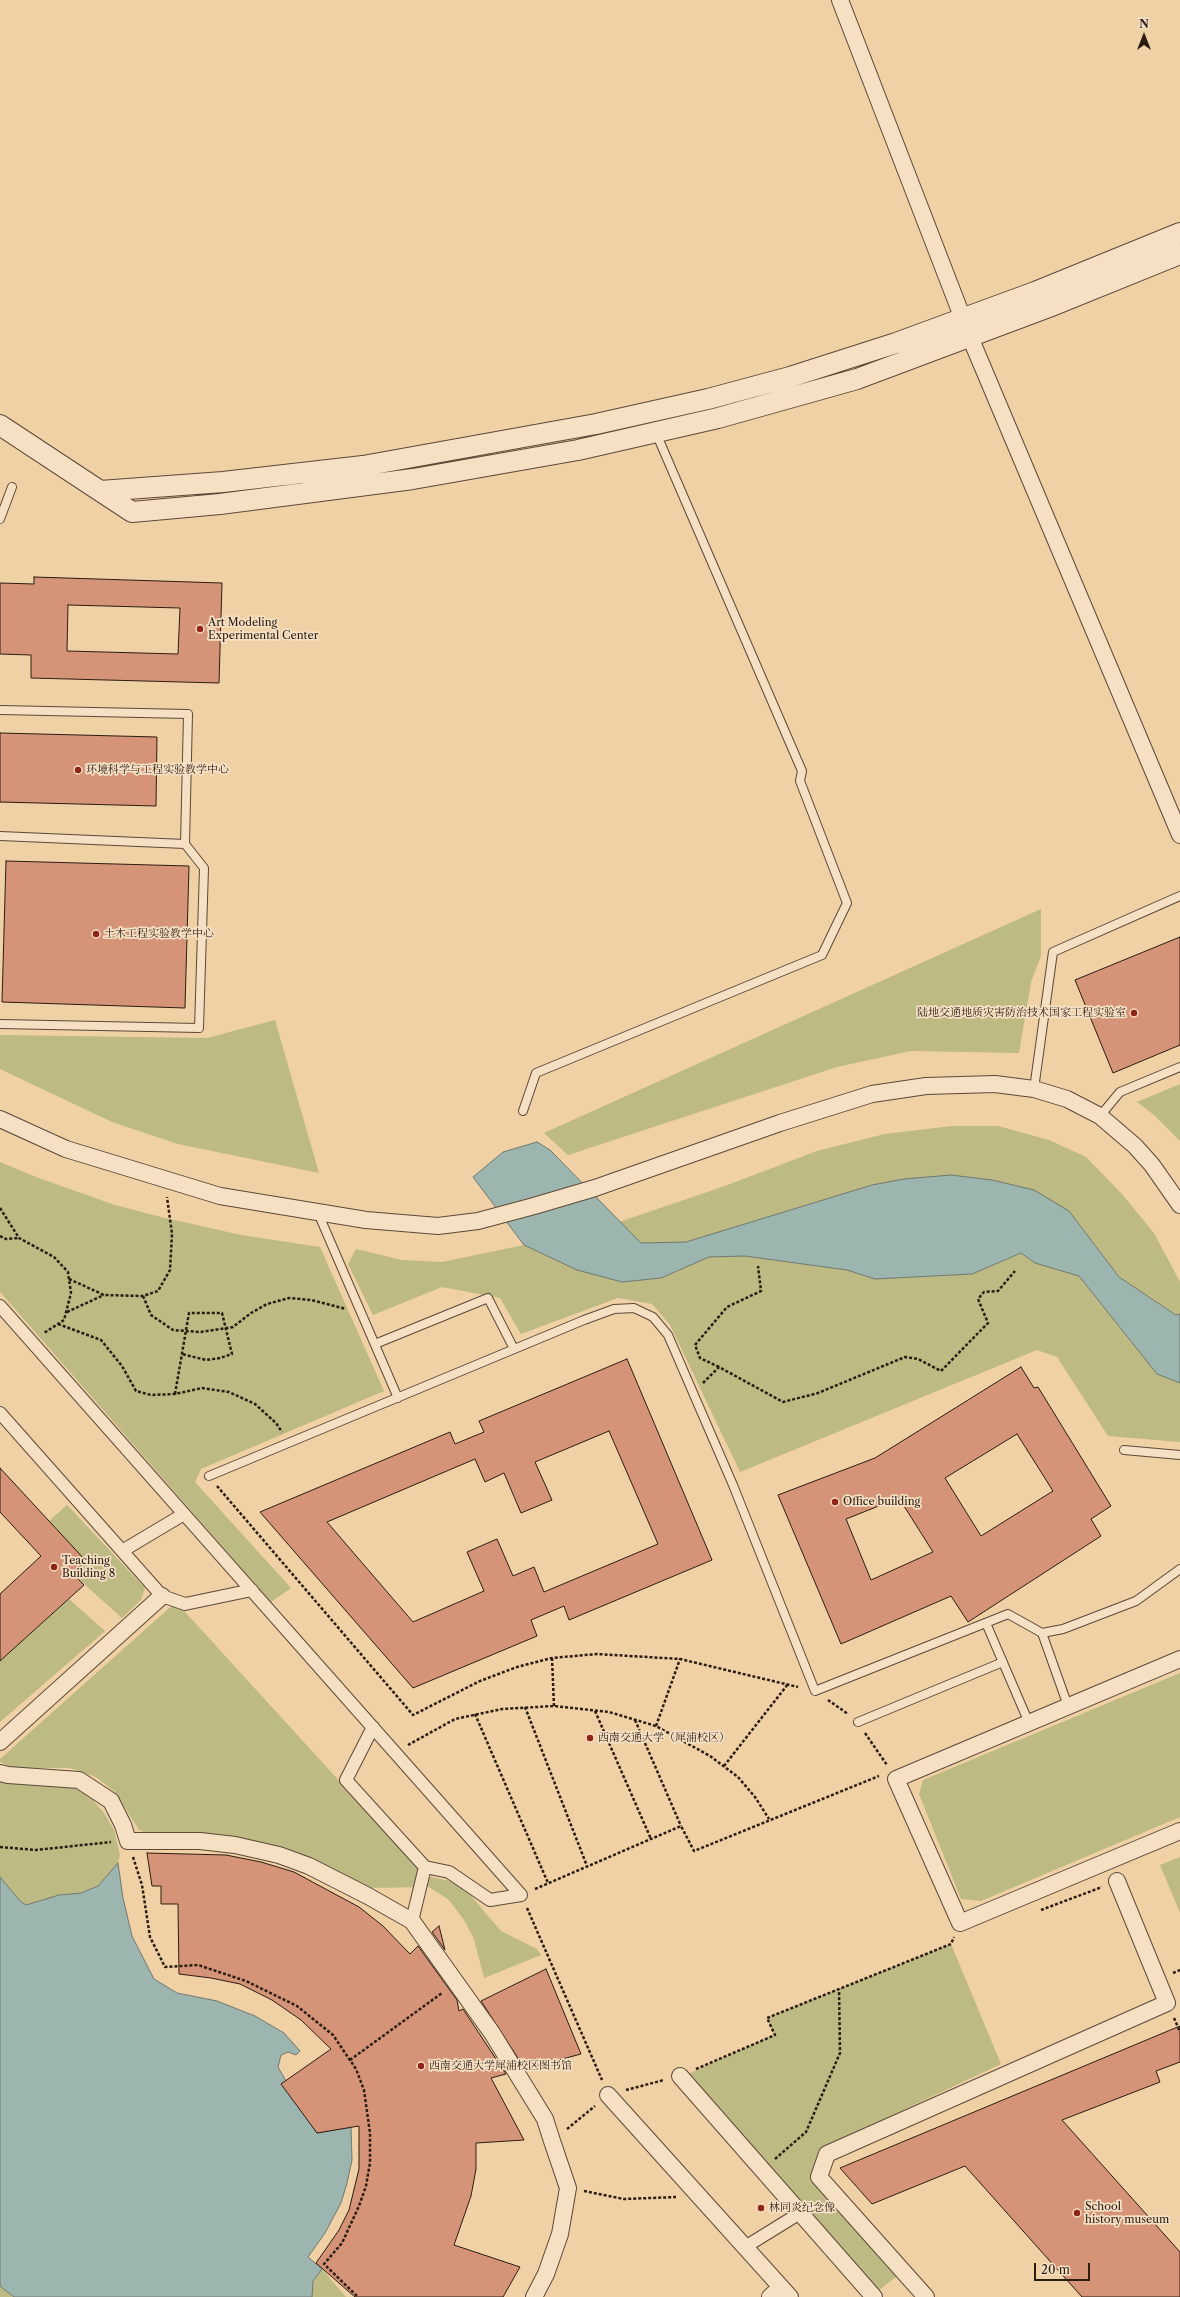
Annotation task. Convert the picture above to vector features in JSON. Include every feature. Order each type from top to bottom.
[{"type":"street","points":[[840,0],[964,318],[970,337],[1180,835]]},
{"type":"street","points":[[100,491],[224,482],[363,466],[596,424],[708,399],[790,377],[896,343],[964,318],[1180,233]]},
{"type":"street","points":[[0,424],[132,512],[220,504],[413,479],[578,450],[656,433],[718,418],[857,379],[970,337],[1180,254]]},
{"type":"street","points":[[0,1119],[66,1149],[220,1196],[318,1213],[399,1224],[438,1226],[478,1221],[595,1188],[780,1123],[872,1094],[926,1086],[995,1084],[1034,1089],[1067,1098],[1100,1116],[1134,1146],[1152,1165],[1180,1205]]},
{"type":"street","points":[[0,1306],[522,1895]]},
{"type":"street","points":[[0,1413],[162,1596],[185,1604],[252,1590]]},
{"type":"street","points":[[122,1551],[184,1514]]},
{"type":"street","points":[[0,1742],[162,1596]]},
{"type":"street","points":[[1180,1659],[896,1779],[960,1924],[1180,1831]]},
{"type":"street","points":[[373,1727],[346,1780],[425,1867],[449,1872],[490,1900],[522,1895]]},
{"type":"street","points":[[0,1773],[8,1775],[79,1780],[111,1801],[123,1825],[128,1842],[200,1841],[235,1845],[279,1855],[309,1866],[368,1896],[412,1921],[492,2032],[545,2119],[568,2188],[560,2234],[546,2274],[534,2297]]},
{"type":"street","points":[[412,1921],[425,1867]]},
{"type":"street","points":[[926,2297],[820,2177],[827,2154],[1167,2003],[1118,1881]]},
{"type":"street","points":[[680,2076],[874,2297]]},
{"type":"street","points":[[608,2095],[745,2247],[780,2294]]},
{"type":"street","points":[[745,2247],[800,2213]]},
{"type":"lane","points":[[523,1111],[536,1073],[822,955],[847,903],[800,781],[802,771],[656,433]]},
{"type":"lane","points":[[0,519],[12,487]]},
{"type":"lane","points":[[0,710],[188,714],[185,844],[204,868],[199,1028],[0,1024]]},
{"type":"lane","points":[[0,836],[185,844]]},
{"type":"lane","points":[[1034,1089],[1053,952],[1180,896]]},
{"type":"lane","points":[[1100,1116],[1120,1092],[1180,1067]]},
{"type":"lane","points":[[318,1213],[398,1398]]},
{"type":"lane","points":[[375,1344],[488,1298],[514,1349]]},
{"type":"lane","points":[[209,1476],[614,1309],[634,1308],[653,1317],[668,1335],[733,1485],[815,1691],[1008,1614],[1042,1633],[1063,1629],[1136,1600],[1180,1569]]},
{"type":"lane","points":[[1124,1450],[1180,1455]]},
{"type":"lane","points":[[986,1623],[1029,1722]]},
{"type":"lane","points":[[1042,1633],[1068,1706]]},
{"type":"lane","points":[[858,1722],[1003,1662]]},
{"type":"path","points":[[66,1312],[104,1296],[143,1296],[158,1290],[170,1270],[172,1234],[165,1179]]},
{"type":"path","points":[[0,1208],[19,1238],[54,1257],[68,1272],[71,1293],[64,1320],[30,1339]]},
{"type":"path","points":[[0,1236],[6,1239],[19,1238]]},
{"type":"path","points":[[758,1266],[761,1290],[727,1307],[695,1345],[700,1358],[783,1402],[818,1393],[905,1357],[918,1359],[941,1371],[988,1323],[978,1298],[984,1292],[998,1291],[1015,1271]]},
{"type":"path","points":[[69,1279],[104,1296]]},
{"type":"path","points":[[143,1296],[151,1315],[173,1330],[200,1332],[233,1327],[251,1313],[267,1304],[289,1298],[311,1300],[333,1307],[350,1309],[358,1305]]},
{"type":"path","points":[[175,1394],[189,1313],[222,1313],[232,1354],[206,1360],[182,1354]]},
{"type":"path","points":[[58,1324],[101,1340],[122,1366],[136,1391],[151,1395],[175,1394],[202,1388],[229,1392],[255,1404],[276,1423],[289,1443]]},
{"type":"path","points":[[693,1393],[719,1367]]},
{"type":"path","points":[[209,1476],[413,1716],[480,1681],[517,1667],[552,1658],[597,1654],[680,1659],[815,1691],[835,1703],[858,1722],[896,1779]]},
{"type":"path","points":[[552,1658],[554,1706]]},
{"type":"path","points":[[656,1726],[680,1659]]},
{"type":"path","points":[[724,1766],[788,1684]]},
{"type":"path","points":[[395,1752],[443,1725],[475,1714],[525,1707],[554,1706],[595,1710],[656,1726],[693,1745],[724,1766],[755,1797],[769,1819]]},
{"type":"path","points":[[525,1707],[588,1866]]},
{"type":"path","points":[[595,1710],[650,1839]]},
{"type":"path","points":[[475,1714],[548,1883]]},
{"type":"path","points":[[635,1720],[681,1826],[694,1851],[769,1819],[880,1776],[896,1779]]},
{"type":"path","points":[[608,2095],[522,1895],[681,1826]]},
{"type":"path","points":[[0,1847],[36,1850],[94,1843],[128,1842],[142,1885],[150,1937],[166,1967],[198,1965],[246,1981],[297,2006],[333,2035],[356,2069],[364,2090],[370,2133],[370,2163],[366,2186],[359,2206],[342,2243],[324,2264],[358,2297]]},
{"type":"path","points":[[552,2141],[608,2095],[680,2076],[774,2035],[767,2018],[951,1944],[960,1924]]},
{"type":"path","points":[[350,2060],[456,1982]]},
{"type":"path","points":[[762,2169],[806,2132],[819,2103],[840,2053],[839,1989]]},
{"type":"path","points":[[568,2188],[624,2199],[698,2194]]},
{"type":"shaded area","points":[[1041,909],[1041,956],[1031,982],[1019,1053],[911,1051],[837,1067],[568,1155],[544,1133]]},
{"type":"shaded area","points":[[275,1020],[319,1173],[178,1144],[112,1122],[0,1069],[0,1035],[207,1038]]},
{"type":"shaded area","points":[[1180,1084],[1180,1141],[1154,1115],[1137,1102]]},
{"type":"shaded area","points":[[952,1126],[998,1126],[1049,1140],[1086,1157],[1121,1193],[1154,1233],[1180,1282],[1180,1314],[1177,1315],[1119,1277],[1069,1211],[872,1185],[686,1242],[641,1243],[619,1222],[725,1186],[817,1151],[885,1134]]},
{"type":"shaded area","points":[[0,1162],[36,1177],[115,1205],[241,1235],[320,1247],[384,1391],[201,1469],[195,1482],[291,1588],[271,1602],[0,1292]]},
{"type":"shaded area","points":[[524,1245],[577,1270],[661,1278],[709,1257],[745,1256],[847,1270],[875,1279],[972,1274],[1021,1253],[1035,1263],[1079,1276],[1157,1374],[1180,1383],[1180,1442],[1108,1436],[1057,1357],[1037,1350],[740,1472],[670,1325],[652,1304],[618,1298],[521,1334],[500,1298],[442,1287],[373,1315],[348,1264],[356,1249],[402,1260],[442,1262]]},
{"type":"shaded area","points":[[67,1505],[145,1588],[141,1600],[122,1618],[72,1573],[85,1561],[49,1521]]},
{"type":"shaded area","points":[[69,1599],[105,1631],[0,1722],[0,1661]]},
{"type":"shaded area","points":[[176,1602],[426,1876],[455,1882],[466,1890],[501,1931],[537,1949],[541,1955],[484,1978],[474,1939],[464,1920],[449,1900],[429,1887],[367,1888],[322,1865],[154,1836],[139,1830],[115,1792],[96,1777],[70,1768],[13,1768],[0,1762],[0,1759]]},
{"type":"shaded area","points":[[1180,1673],[1180,1817],[981,1901],[961,1899],[919,1794],[923,1780]]},
{"type":"shaded area","points":[[0,1782],[67,1786],[77,1789],[93,1800],[104,1813],[114,1830],[120,1855],[118,1863],[98,1886],[81,1893],[59,1895],[25,1905],[0,1877]]},
{"type":"shaded area","points":[[1180,1857],[1180,1913],[1160,1865]]},
{"type":"shaded area","points":[[951,1944],[1001,2064],[827,2146],[815,2185],[900,2274],[879,2290],[686,2075],[774,2035],[767,2018]]},
{"type":"shaded area","points":[[322,2269],[346,2297],[312,2297],[313,2281]]},
{"type":"shaded area","points":[[0,2286],[14,2297],[0,2297]]},
{"type":"water","points":[[537,1142],[550,1150],[641,1243],[686,1242],[872,1185],[904,1179],[951,1175],[992,1180],[1034,1190],[1069,1211],[1119,1277],[1176,1315],[1180,1314],[1180,1383],[1157,1374],[1079,1276],[1035,1263],[1021,1253],[972,1274],[875,1279],[847,1270],[745,1256],[709,1257],[661,1278],[622,1282],[577,1270],[524,1245],[473,1177],[503,1152]]},
{"type":"water","points":[[118,1863],[123,1898],[132,1936],[154,1979],[177,1993],[217,2001],[255,2016],[284,2033],[300,2051],[296,2055],[288,2052],[281,2055],[278,2067],[286,2081],[282,2084],[317,2133],[351,2127],[352,2160],[341,2203],[325,2233],[308,2257],[322,2269],[313,2281],[312,2297],[14,2297],[0,2286],[0,1877],[20,1901],[26,1905],[59,1895],[81,1893],[98,1886]]},
{"type":"building","name":"Art Modeling Experimental Center","points":[[34,577],[222,583],[219,683],[31,678],[31,655],[0,654],[0,583],[34,584]],"holes":[[[68,605],[180,608],[178,654],[67,651]]]},
{"type":"building","name":"环境科学与工程实验教学中心","points":[[0,733],[157,737],[156,806],[0,802]]},
{"type":"building","name":"土木工程实验教学中心","points":[[6,861],[189,866],[185,1008],[2,1002]]},
{"type":"building","name":"陆地交通地质灾害防治技术国家工程实验室","points":[[1180,937],[1180,1045],[1113,1073],[1075,980]]},
{"type":"building","points":[[627,1359],[712,1560],[569,1620],[564,1606],[531,1620],[537,1636],[413,1688],[260,1512],[450,1432],[455,1444],[484,1432],[479,1421]],"holes":[[[609,1431],[658,1544],[544,1592],[534,1567],[513,1576],[497,1539],[467,1552],[484,1591],[413,1622],[327,1522],[475,1459],[485,1482],[504,1473],[521,1513],[552,1500],[535,1462]]]},
{"type":"building","name":"Office building","points":[[1021,1367],[1034,1388],[1038,1387],[1111,1506],[1091,1519],[1101,1536],[968,1622],[951,1596],[841,1644],[778,1495],[875,1458]],"holes":[[[1017,1434],[1053,1491],[981,1536],[945,1478]],[[899,1498],[933,1552],[871,1580],[846,1519]]]},
{"type":"building","name":"Teaching Building 8","points":[[0,1468],[86,1561],[72,1573],[84,1585],[0,1661],[0,1594],[41,1556],[0,1512]]},
{"type":"building","name":"西南交通大学犀浦校区图书馆","points":[[147,1853],[226,1855],[261,1862],[294,1872],[359,1907],[383,1926],[410,1954],[418,1946],[457,2000],[459,2011],[463,2009],[506,2074],[491,2078],[524,2140],[476,2143],[476,2169],[471,2196],[454,2245],[520,2267],[503,2297],[355,2297],[316,2263],[339,2230],[349,2210],[359,2169],[359,2126],[317,2133],[281,2084],[331,2049],[301,2020],[272,2000],[240,1984],[211,1978],[179,1974],[178,1904],[161,1904],[161,1886],[152,1886]]},
{"type":"building","points":[[439,1926],[445,1950],[432,1932]]},
{"type":"building","points":[[546,1969],[581,2054],[525,2069],[481,2001]]},
{"type":"building","points":[[1180,2026],[1180,2062],[1156,2071],[1160,2082],[1062,2120],[1180,2252],[1180,2297],[1082,2297],[965,2166],[872,2204],[840,2168]]},
{"type":"place","name":"Art Modeling Experimental Center","points":[[200,629]]},
{"type":"place","name":"环境科学与工程实验教学中心","points":[[78,770]]},
{"type":"place","name":"土木工程实验教学中心","points":[[96,934]]},
{"type":"place","name":"陆地交通地质灾害防治技术国家工程实验室","points":[[1134,1013]]},
{"type":"place","name":"Office building","points":[[835,1502]]},
{"type":"place","name":"Teaching Building 8","points":[[54,1567]]},
{"type":"place","name":"西南交通大学（犀浦校区）","points":[[590,1738]]},
{"type":"place","name":"西南交通大学犀浦校区图书馆","points":[[421,2066]]},
{"type":"place","name":"林同炎纪念像","points":[[761,2208]]},
{"type":"place","name":"School history museum","points":[[1077,2213]]}]
